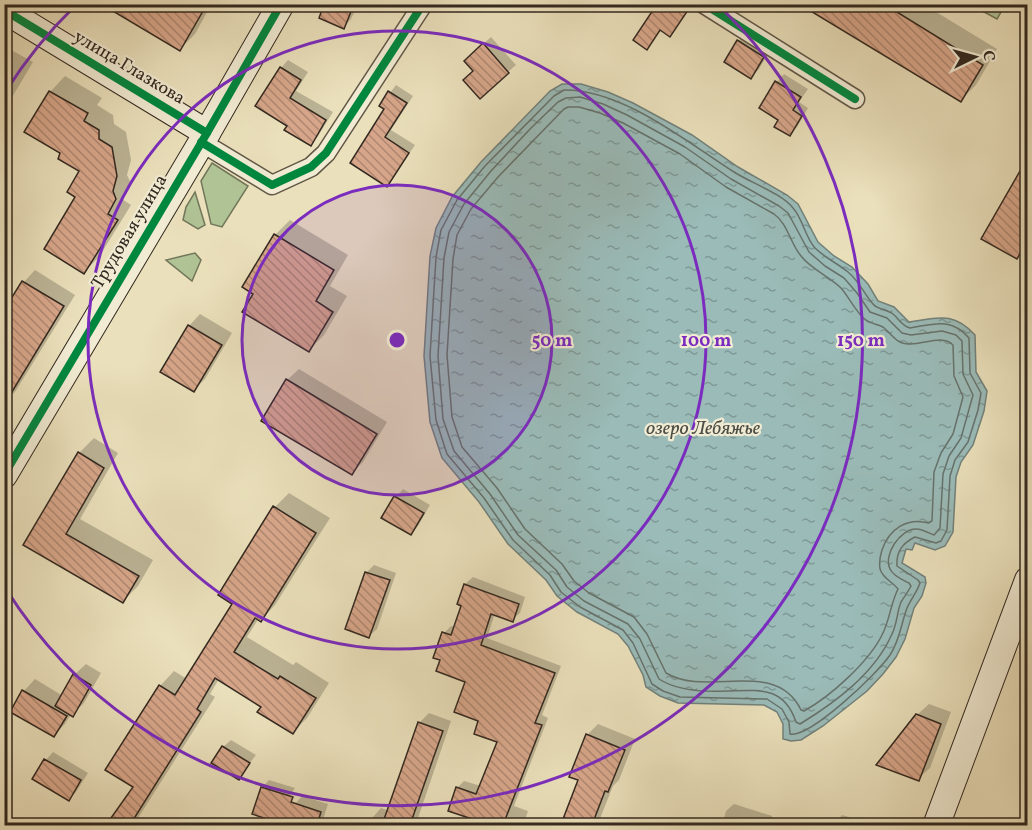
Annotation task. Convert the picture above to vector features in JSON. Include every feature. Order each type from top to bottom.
[{"type":"street","name":"Трудовая улица","points":[[4,475],[281,4]]},
{"type":"street","points":[[204,137],[272,185],[311,167],[326,153],[423,4]]},
{"type":"street","points":[[704,4],[855,99]]},
{"type":"street","name":"улица Глазкова","points":[[4,10],[204,137]]},
{"type":"street","points":[[936,825],[1028,580]]},
{"type":"green space","points":[[1005,4],[997,19],[971,5]]},
{"type":"green space","points":[[212,163],[248,186],[222,227],[211,224],[201,181]]},
{"type":"green space","points":[[195,192],[205,225],[198,229],[183,220],[186,207]]},
{"type":"green space","points":[[195,253],[201,260],[192,281],[166,260]]},
{"type":"water","name":"озеро Лебяжье","points":[[562,84],[581,84],[608,92],[692,135],[798,204],[818,242],[834,256],[852,267],[868,284],[878,301],[894,307],[909,322],[937,318],[952,319],[967,327],[975,335],[976,372],[987,391],[984,411],[973,445],[961,462],[956,477],[953,532],[945,546],[935,550],[915,543],[912,550],[906,549],[902,563],[925,577],[926,583],[896,657],[867,691],[823,726],[801,740],[783,739],[783,724],[777,712],[764,705],[678,703],[646,687],[643,675],[628,646],[618,634],[577,612],[557,596],[546,580],[508,544],[479,502],[442,458],[430,422],[424,356],[430,256],[436,228],[452,197],[481,162],[550,91]]},
{"type":"building","points":[[101,4],[207,4],[180,51]]},
{"type":"building","points":[[324,4],[354,4],[344,29],[319,18]]},
{"type":"building","points":[[657,4],[692,4],[670,37],[660,30],[647,50],[633,40]]},
{"type":"building","points":[[799,4],[884,4],[983,65],[961,102]]},
{"type":"building","points":[[737,40],[764,57],[751,79],[724,62]]},
{"type":"building","points":[[483,43],[509,73],[480,99],[463,80],[473,71],[464,61]]},
{"type":"building","points":[[280,67],[301,80],[290,98],[326,120],[311,146],[284,130],[287,126],[255,106]]},
{"type":"building","points":[[775,81],[801,97],[793,110],[802,116],[790,136],[774,127],[778,120],[759,108]]},
{"type":"building","points":[[49,91],[88,113],[84,121],[99,130],[99,139],[112,147],[117,176],[113,191],[116,199],[108,214],[118,220],[84,274],[44,249],[75,197],[67,192],[79,171],[58,159],[60,153],[24,132]]},
{"type":"building","points":[[388,91],[407,103],[385,137],[409,153],[387,187],[350,163],[384,109],[379,106]]},
{"type":"building","points":[[1028,157],[1028,240],[1017,259],[981,239]]},
{"type":"building","points":[[274,234],[334,270],[316,301],[333,312],[309,352],[242,312],[253,294],[242,287]]},
{"type":"building","points":[[22,281],[64,306],[4,405],[4,310]]},
{"type":"building","points":[[188,325],[222,345],[194,392],[160,372]]},
{"type":"building","points":[[286,379],[377,434],[352,475],[261,421]]},
{"type":"building","points":[[78,452],[104,468],[66,534],[139,576],[123,603],[23,545]]},
{"type":"building","points":[[394,496],[424,513],[411,535],[381,518]]},
{"type":"building","points":[[273,506],[316,533],[261,622],[255,618],[234,652],[278,679],[280,676],[316,698],[293,734],[257,712],[261,707],[215,678],[197,709],[201,712],[130,825],[106,825],[133,787],[105,770],[159,685],[175,695],[232,604],[218,595]]},
{"type":"building","points":[[365,572],[390,580],[369,638],[345,629]]},
{"type":"building","points":[[464,584],[519,604],[513,622],[491,614],[481,645],[555,673],[535,723],[542,725],[503,825],[490,825],[448,811],[456,787],[476,794],[497,742],[474,734],[478,721],[454,712],[465,682],[436,671],[440,660],[433,658],[442,632],[451,635],[461,606],[457,604]]},
{"type":"building","points":[[73,674],[91,685],[73,717],[55,706]]},
{"type":"building","points":[[22,690],[67,716],[54,737],[10,712]]},
{"type":"building","points":[[916,714],[941,724],[919,781],[876,765]]},
{"type":"building","points":[[418,722],[443,731],[410,825],[382,825]]},
{"type":"building","points":[[586,734],[625,750],[592,825],[579,825],[563,819],[578,780],[569,777]]},
{"type":"building","points":[[222,746],[250,763],[239,780],[211,763]]},
{"type":"building","points":[[44,759],[81,780],[69,801],[32,779]]},
{"type":"building","points":[[261,787],[293,797],[291,802],[321,812],[317,825],[285,825],[252,814]]},
{"type":"cycle path","points":[[4,475],[281,4]]},
{"type":"cycle path","points":[[201,142],[272,185],[311,167],[326,153],[423,4]]},
{"type":"cycle path","points":[[704,4],[855,99]]},
{"type":"cycle path","points":[[4,10],[207,133]]}]
